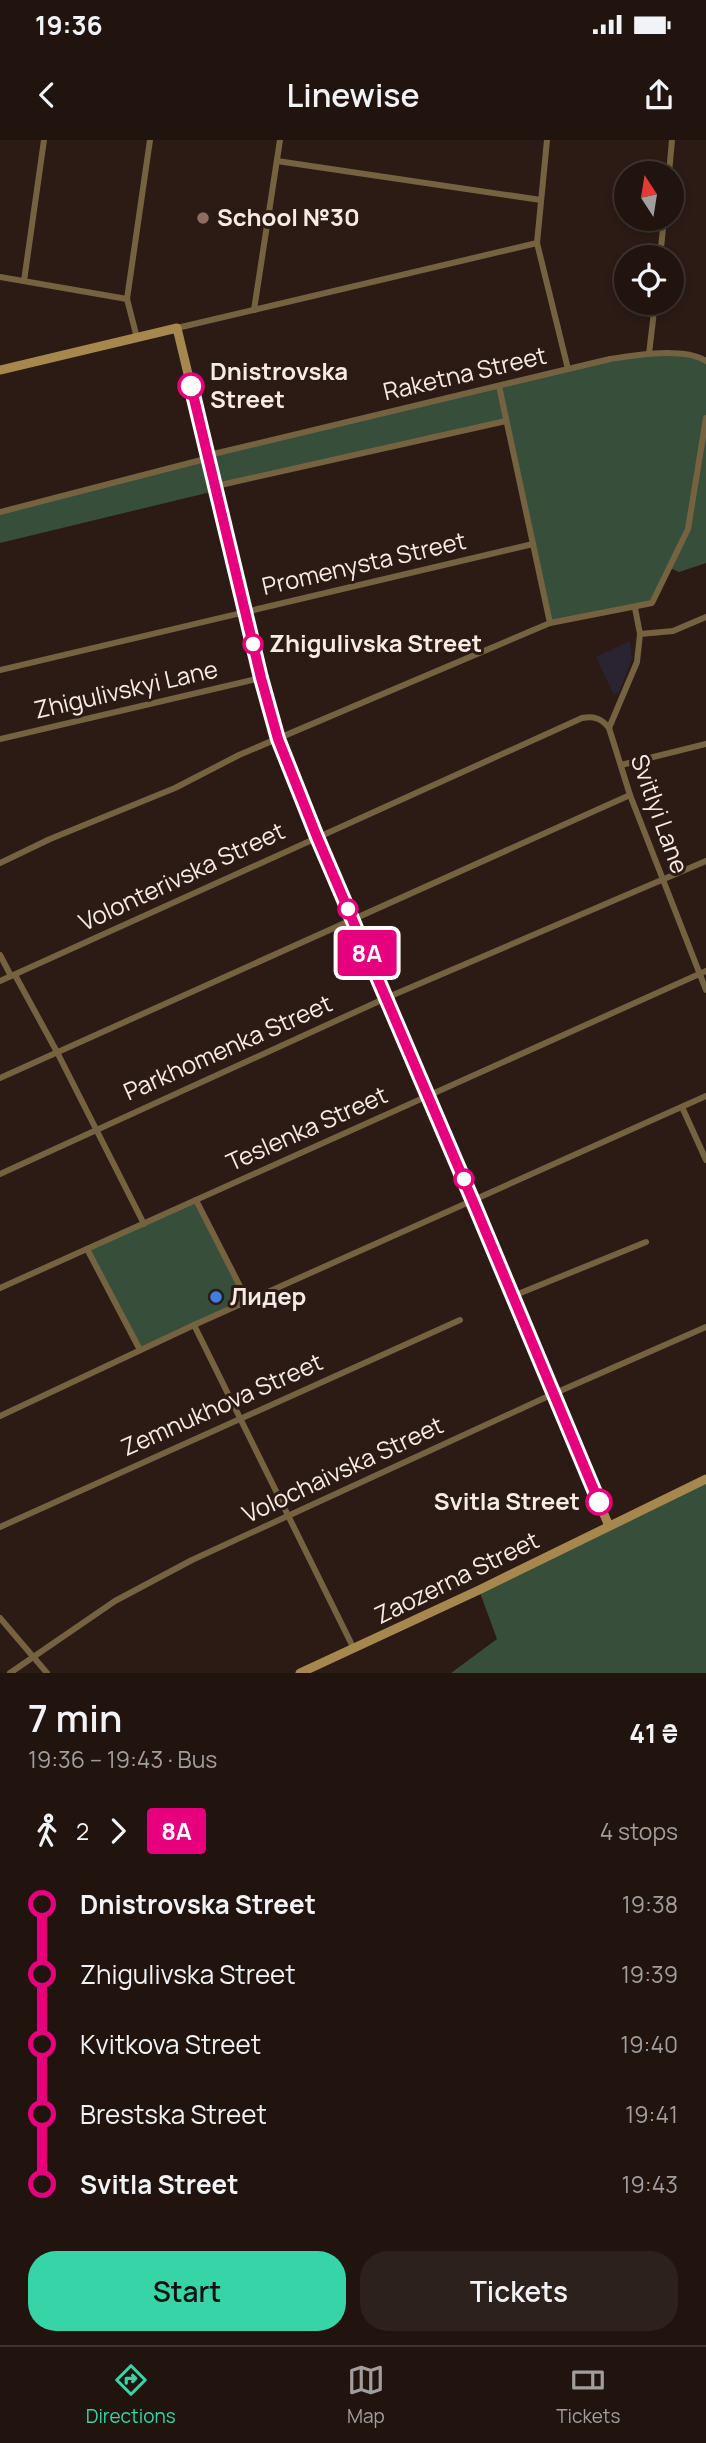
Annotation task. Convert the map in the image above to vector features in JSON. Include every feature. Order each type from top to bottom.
[{"type":"street","points":[[24,281],[44,140]]},
{"type":"street","points":[[137,338],[127,299],[150,140]]},
{"type":"street","points":[[254,310],[280,140]]},
{"type":"street","points":[[547,140],[537,243],[568,369]]},
{"type":"street","points":[[670,161],[673,140]]},
{"type":"street","points":[[277,161],[541,200]]},
{"type":"street","points":[[0,370],[537,243]]},
{"type":"street","points":[[0,277],[127,299]]},
{"type":"street","points":[[649,354],[654,315]]},
{"type":"street","points":[[177,328],[278,739],[609,1526]]},
{"type":"street","name":"Raketna Street","points":[[0,512],[209,457],[610,359],[675,354],[706,361]]},
{"type":"street","points":[[499,386],[550,623]]},
{"type":"street","points":[[0,863],[175,788],[239,755],[550,623],[647,606],[656,599],[688,529],[706,418]]},
{"type":"street","points":[[216,486],[506,421]]},
{"type":"street","name":"Promenysta Street","points":[[0,670],[533,544]]},
{"type":"street","points":[[609,728],[635,671],[640,634],[635,608]]},
{"type":"street","points":[[640,634],[673,631],[706,618]]},
{"type":"street","name":"Zhigulivskyi Lane","points":[[0,739],[261,678]]},
{"type":"street","name":"Volonterivska Street","points":[[0,981],[582,718],[598,718],[609,728]]},
{"type":"street","name":"Svitlyi Lane","points":[[609,728],[630,794],[702,972],[706,990]]},
{"type":"street","points":[[621,765],[706,744]]},
{"type":"street","points":[[0,1078],[630,794]]},
{"type":"street","name":"Parkhomenka Street","points":[[0,1174],[386,998],[706,861]]},
{"type":"street","points":[[0,955],[57,1052],[144,1224]]},
{"type":"street","name":"Teslenka Street","points":[[0,1288],[702,972]]},
{"type":"street","points":[[0,1416],[247,1300],[706,1096]]},
{"type":"street","points":[[682,1107],[706,1160]]},
{"type":"street","points":[[196,1200],[247,1300]]},
{"type":"street","points":[[513,1296],[646,1242]]},
{"type":"street","points":[[87,1249],[140,1350]]},
{"type":"street","name":"Zemnukhova Street","points":[[0,1527],[460,1320]]},
{"type":"street","points":[[194,1325],[354,1648]]},
{"type":"street","name":"Volochaivska Street","points":[[9,1673],[87,1619],[154,1579],[706,1326]]},
{"type":"street","name":"Zaozerna Street","points":[[300,1673],[706,1479]]},
{"type":"street","points":[[0,1618],[47,1673]]},
{"type":"shaded area","points":[[630,641],[632,659],[619,692],[614,695],[596,657]]},
{"type":"green space","points":[[675,354],[706,361],[706,563],[679,572],[670,568],[652,603],[550,623],[506,419],[214,484],[215,491],[0,543],[0,514],[211,457],[610,359]]},
{"type":"green space","points":[[195,1202],[245,1300],[141,1348],[89,1250]]},
{"type":"green space","points":[[706,1479],[706,1673],[451,1673],[497,1639],[479,1590]]},
{"type":"bus line","name":"8А","points":[[191,386],[278,739],[599,1502]]},
{"type":"place","name":"School №30","points":[[203,218]]},
{"type":"place","name":"Dnistrovska Street","points":[[191,386]]},
{"type":"place","name":"Zhigulivska Street","points":[[253,644]]},
{"type":"place","name":"Лидер","points":[[216,1297]]},
{"type":"place","name":"Svitla Street","points":[[599,1502]]}]
